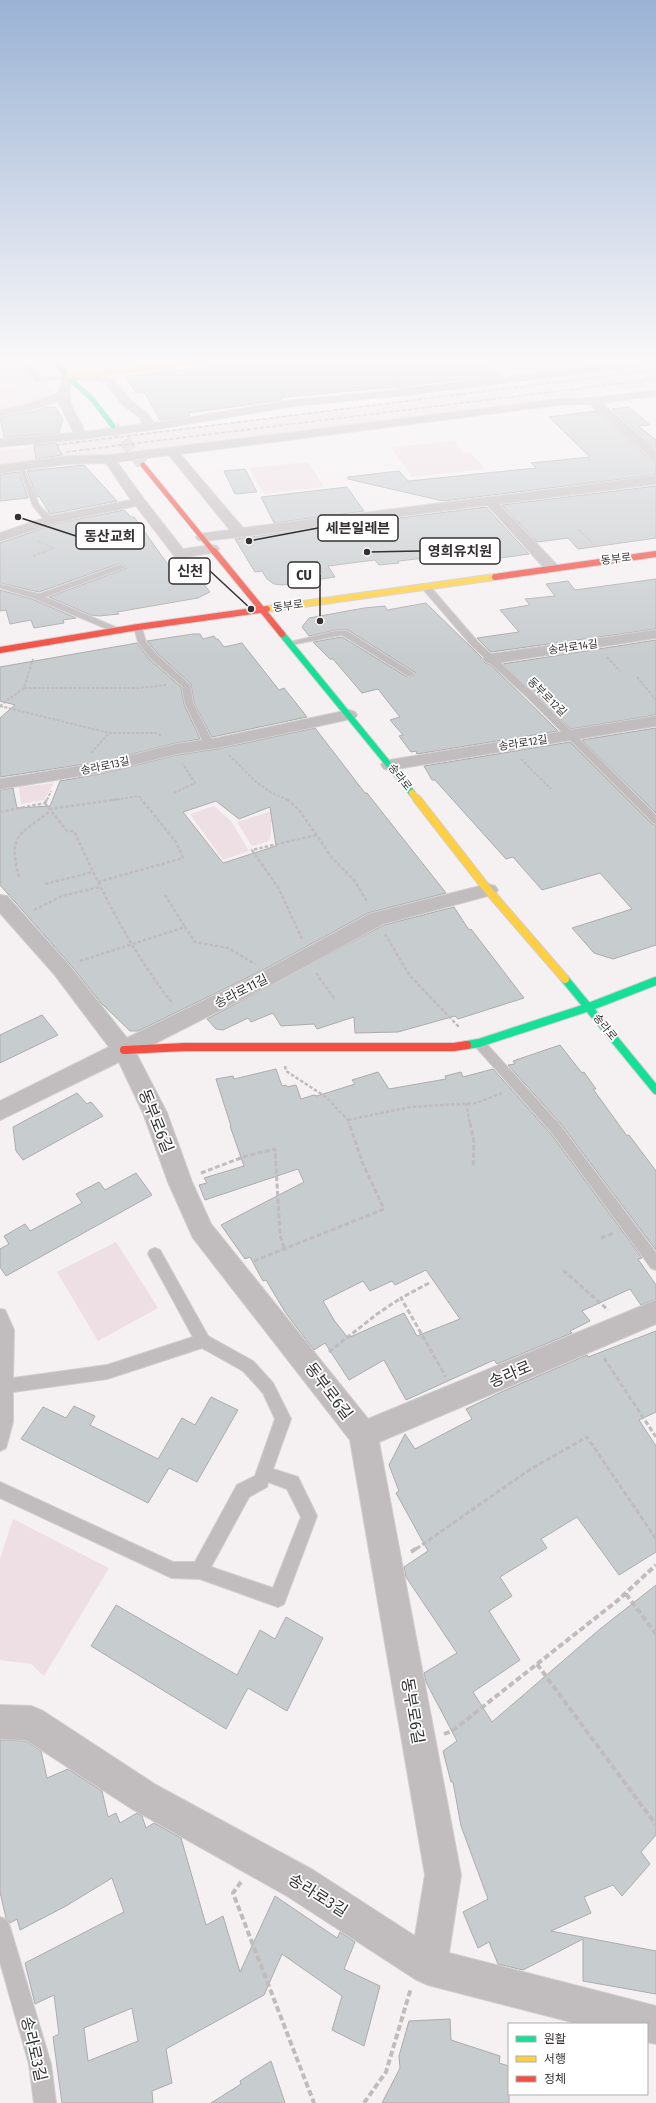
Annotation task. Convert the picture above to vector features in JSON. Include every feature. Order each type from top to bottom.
[{"type":"main road","name":"송라로","points":[[143,465],[390,765],[488,890],[589,1007],[656,1090]]},
{"type":"main road","name":"동부로","points":[[0,650],[117,630],[656,554]]},
{"type":"main road","points":[[124,1050],[185,1047],[454,1047],[479,1043],[589,1007],[656,981]]},
{"type":"street","points":[[0,469],[67,460]]},
{"type":"street","points":[[109,460],[139,502],[180,554],[212,549]]},
{"type":"street","points":[[179,460],[240,533]]},
{"type":"street","points":[[203,538],[490,500],[656,480]]},
{"type":"street","points":[[490,500],[552,568]]},
{"type":"street","points":[[0,537],[50,521],[139,502]]},
{"type":"street","name":"송라로14길","points":[[491,659],[656,634]]},
{"type":"street","name":"송라로13길","points":[[0,784],[87,770],[173,749],[213,743],[349,715]]},
{"type":"street","name":"송라로12길","points":[[390,765],[656,722]]},
{"type":"street","name":"송라로11길","points":[[0,1111],[273,975],[376,919],[488,890]]},
{"type":"street","name":"동부로6길","points":[[8,910],[61,969],[124,1050],[155,1113],[180,1182],[202,1231],[311,1366],[363,1436],[443,1875],[428,1966]]},
{"type":"street","name":"송라로","points":[[363,1436],[656,1312]]},
{"type":"street","name":"송라로3길","points":[[0,1722],[31,1723],[144,1797],[300,1882],[428,1966],[656,2025]]},
{"type":"lane","points":[[20,466],[36,506],[50,521]]},
{"type":"lane","points":[[39,597],[122,567]]},
{"type":"lane","points":[[0,586],[39,597],[117,630]]},
{"type":"lane","name":"동부로12길","points":[[425,586],[475,644],[656,821]]},
{"type":"lane","points":[[138,627],[142,642],[153,656],[186,685],[189,703],[213,743]]},
{"type":"lane","points":[[290,643],[336,633],[344,633],[411,674]]},
{"type":"lane","points":[[479,1043],[556,1129],[656,1264]]},
{"type":"lane","points":[[155,1254],[203,1340],[248,1366],[268,1388],[283,1419],[261,1481],[243,1491],[200,1571]]},
{"type":"lane","points":[[0,1315],[7,1330],[5,1422],[0,1443]]},
{"type":"lane","points":[[6,1386],[107,1372],[203,1340]]},
{"type":"lane","points":[[0,1490],[172,1570],[200,1571],[278,1598],[309,1516],[292,1483],[264,1473]]},
{"type":"lane","name":"송라로3길","points":[[0,1927],[40,2064],[45,2103]]},
{"type":"path","points":[[578,529],[609,560]]},
{"type":"path","points":[[18,531],[54,548],[33,556]]},
{"type":"path","points":[[0,706],[24,688],[34,661],[29,646]]},
{"type":"path","points":[[637,677],[656,700]]},
{"type":"path","points":[[24,688],[138,688],[182,682]]},
{"type":"path","points":[[0,706],[109,733],[156,733],[163,736],[195,784],[174,792]]},
{"type":"path","points":[[87,770],[84,761],[109,733]]},
{"type":"path","points":[[213,743],[242,770],[272,793]]},
{"type":"path","points":[[508,746],[552,790]]},
{"type":"path","points":[[19,877],[14,856],[14,846],[23,833],[50,810],[70,804],[91,803],[139,796],[176,842],[175,845],[183,858],[98,882]]},
{"type":"path","points":[[0,812],[28,805],[45,803],[67,831],[74,831],[100,887],[145,969],[185,1019]]},
{"type":"path","points":[[317,835],[252,850],[279,889],[304,944],[306,956],[334,998]]},
{"type":"path","points":[[45,884],[93,872]]},
{"type":"path","points":[[8,910],[100,887]]},
{"type":"path","points":[[165,896],[195,942],[221,948],[228,948],[273,975]]},
{"type":"path","points":[[61,969],[104,952],[185,927]]},
{"type":"path","points":[[234,1272],[284,1248],[384,1210],[363,1164],[348,1120],[326,1097],[286,1071],[283,1047]]},
{"type":"path","points":[[348,1120],[410,1107],[476,1102],[517,1087]]},
{"type":"path","points":[[466,1103],[474,1142],[473,1167]]},
{"type":"path","points":[[180,1182],[246,1156],[275,1149],[280,1235],[284,1248]]},
{"type":"path","points":[[563,1270],[612,1313],[622,1327]]},
{"type":"path","points":[[311,1366],[377,1314],[401,1298],[429,1283]]},
{"type":"path","points":[[401,1298],[458,1396]]},
{"type":"path","points":[[591,1340],[656,1437]]},
{"type":"path","points":[[387,1568],[529,1470],[587,1437],[656,1539]]},
{"type":"path","points":[[419,1743],[452,1730],[626,1594],[656,1565]]},
{"type":"path","points":[[626,1594],[656,1634]]},
{"type":"path","points":[[536,1664],[656,1825]]},
{"type":"path","points":[[257,1859],[233,1893],[314,2103]]},
{"type":"path","points":[[364,2103],[386,2072],[410,1991],[428,1966]]},
{"type":"shaded area","points":[[0,460],[40,461],[0,466]]},
{"type":"shaded area","points":[[400,460],[477,460],[485,469],[412,477]]},
{"type":"shaded area","points":[[308,462],[324,487],[264,494],[249,468]]},
{"type":"shaded area","points":[[54,783],[44,800],[21,804],[19,787]]},
{"type":"shaded area","points":[[214,806],[231,821],[249,851],[223,860],[190,814]]},
{"type":"shaded area","points":[[275,810],[275,822],[271,823],[271,834],[269,841],[252,846],[237,822]]},
{"type":"shaded area","points":[[116,1242],[158,1308],[98,1341],[57,1272]]},
{"type":"shaded area","points":[[13,1519],[109,1568],[44,1676],[31,1664],[0,1660],[0,1559]]},
{"type":"building","points":[[559,460],[652,460],[656,461],[656,475],[443,501],[348,479],[348,477],[399,471],[408,481],[536,468],[531,463]]},
{"type":"building","points":[[84,465],[117,501],[50,514],[39,496],[37,497],[27,471]]},
{"type":"building","points":[[245,469],[257,492],[235,494],[224,471]]},
{"type":"building","points":[[19,472],[28,498],[0,501],[0,474]]},
{"type":"building","points":[[656,486],[656,538],[578,549],[568,538],[537,542],[502,505]]},
{"type":"building","points":[[347,487],[364,511],[274,523],[261,497]]},
{"type":"building","points":[[486,507],[529,554],[479,561],[473,553],[398,561],[399,563],[379,565],[375,560],[328,566],[335,577],[282,585],[274,584],[267,579],[262,571],[255,572],[235,539]]},
{"type":"building","points":[[124,510],[131,517],[134,517],[179,580],[198,577],[210,592],[198,598],[117,612],[119,614],[99,616],[91,615],[49,597],[127,568],[126,566],[118,564],[39,592],[0,583],[0,543],[58,523]]},
{"type":"building","points":[[656,579],[656,629],[491,652],[477,638],[519,632],[500,610],[530,605],[525,599],[555,596],[546,584],[568,581],[575,590]]},
{"type":"building","points":[[0,590],[32,599],[76,618],[63,620],[64,623],[34,628],[31,620],[10,624],[6,610],[0,611]]},
{"type":"building","points":[[426,603],[482,658],[485,663],[491,665],[558,731],[417,754],[416,751],[411,752],[399,736],[403,735],[390,720],[400,717],[378,689],[362,693],[333,659],[330,659],[313,642],[342,637],[407,677],[415,675],[416,673],[348,630],[336,630],[309,636],[302,627],[309,618],[364,608],[385,606],[387,610]]},
{"type":"building","points":[[200,634],[203,639],[214,636],[224,647],[242,643],[279,690],[284,688],[307,717],[212,737],[194,703],[191,684],[157,653],[147,641]]},
{"type":"building","points":[[656,640],[656,715],[571,729],[503,664]]},
{"type":"building","points":[[137,643],[149,659],[181,687],[184,704],[200,739],[176,743],[105,761],[0,777],[0,718],[15,705],[0,701],[0,667]]},
{"type":"building","points":[[315,728],[365,793],[367,793],[446,893],[368,913],[265,969],[138,1031],[130,1031],[101,1003],[69,963],[0,885],[0,790],[13,788],[17,808],[50,806],[60,781],[105,773],[176,755],[217,749]],"holes":[[[216,801],[239,819],[270,807],[276,846],[223,863],[183,812]]]},
{"type":"building","points":[[656,728],[656,813],[582,740]]},
{"type":"building","points":[[570,742],[652,824],[656,825],[656,945],[613,959],[594,953],[572,928],[632,909],[600,873],[542,890],[513,857],[506,859],[435,780],[432,780],[424,766]]},
{"type":"building","points":[[454,907],[469,930],[471,929],[524,998],[458,1019],[455,1016],[398,1032],[355,1033],[354,1017],[317,1029],[314,1024],[281,1026],[273,1013],[251,1022],[248,1018],[223,1030],[216,1029],[207,1019],[384,925]]},
{"type":"building","points":[[42,1015],[58,1035],[0,1063],[0,1035]]},
{"type":"building","points":[[560,1045],[582,1073],[584,1072],[596,1089],[593,1089],[627,1136],[629,1135],[656,1171],[656,1250],[561,1124],[508,1065],[515,1064],[513,1061]]},
{"type":"building","points":[[276,1069],[282,1086],[286,1085],[287,1087],[296,1085],[301,1099],[314,1095],[317,1096],[355,1084],[352,1080],[378,1072],[389,1089],[446,1079],[445,1076],[461,1072],[463,1077],[493,1069],[551,1134],[642,1258],[638,1259],[656,1285],[656,1299],[641,1305],[630,1289],[582,1311],[590,1321],[570,1331],[572,1333],[497,1364],[494,1360],[406,1400],[384,1360],[349,1380],[325,1343],[314,1350],[285,1312],[266,1280],[263,1281],[250,1257],[245,1259],[221,1225],[304,1182],[298,1169],[205,1200],[199,1185],[207,1183],[204,1178],[244,1166],[216,1079],[233,1076],[234,1079]],"holes":[[[426,1270],[460,1319],[417,1336],[404,1313],[348,1338],[334,1320],[323,1301],[363,1281],[370,1291],[392,1281],[395,1285]]]},
{"type":"building","points":[[77,1093],[87,1104],[91,1102],[103,1116],[23,1160],[16,1151],[13,1127]]},
{"type":"building","points":[[136,1173],[152,1195],[6,1276],[0,1267],[0,1249],[9,1244],[4,1236],[25,1224],[30,1231],[82,1203],[76,1194],[99,1182],[105,1190]]},
{"type":"building","points":[[656,1331],[656,1412],[639,1420],[656,1446],[656,1552],[619,1575],[577,1517],[541,1539],[547,1548],[500,1577],[512,1596],[489,1611],[520,1660],[473,1692],[492,1722],[600,1629],[656,1585],[656,1835],[641,1852],[650,1864],[622,1896],[613,1885],[584,1897],[591,1913],[551,1931],[656,1951],[656,1994],[583,1981],[583,1939],[523,1970],[498,1964],[489,1942],[478,1948],[463,1912],[488,1899],[461,1826],[453,1782],[451,1782],[443,1751],[457,1741],[426,1682],[424,1673],[457,1653],[406,1577],[404,1567],[428,1551],[396,1493],[399,1491],[389,1465],[405,1434],[415,1449],[472,1419],[466,1409],[587,1355],[588,1357]]},
{"type":"building","points":[[211,1397],[238,1410],[197,1482],[169,1468],[148,1503],[21,1439],[43,1407],[66,1418],[74,1406],[95,1416],[90,1425],[158,1459],[182,1418],[195,1425]]},
{"type":"building","points":[[116,1605],[237,1675],[260,1630],[275,1639],[286,1617],[323,1638],[287,1711],[248,1688],[226,1729],[91,1646]]},
{"type":"building","points":[[0,1740],[26,1741],[41,1751],[47,1778],[68,1769],[102,1791],[108,1817],[116,1813],[120,1823],[137,1813],[142,1816],[146,1828],[154,1823],[181,1838],[206,1925],[223,1916],[240,1972],[275,1896],[337,1938],[340,1932],[355,1942],[344,1969],[380,1986],[364,2046],[332,2030],[342,1996],[282,1954],[264,1995],[166,2049],[172,2083],[152,2091],[153,2103],[62,2103],[53,2037],[59,2034],[54,1995],[35,2004],[25,1963],[124,1912],[112,1878],[66,1906],[20,1930],[17,1919],[10,1923],[6,1918],[0,1892]],"holes":[[[132,2008],[138,2041],[88,2061],[84,2028]]]},
{"type":"building","points":[[450,2019],[451,2040],[500,2056],[499,2063],[508,2066],[509,2103],[382,2103],[400,2068],[399,2056],[409,2021]]},
{"type":"building","points":[[271,2061],[285,2103],[211,2103],[241,2084],[240,2081]]},
{"type":"tunnel","points":[[139,460],[143,465]]},
{"type":"traffic: fast","points":[[282,634],[412,793]]},
{"type":"traffic: fast","points":[[565,979],[656,1090]]},
{"type":"traffic: fast","points":[[467,1045],[479,1043],[589,1007],[656,981]]},
{"type":"traffic: slow","points":[[267,609],[495,577]]},
{"type":"traffic: slow","points":[[412,793],[488,890],[565,979]]},
{"type":"traffic: jam","points":[[143,465],[282,634]]},
{"type":"traffic: jam","points":[[495,577],[656,554]]},
{"type":"traffic: jam","points":[[0,650],[138,627],[267,609]]},
{"type":"traffic: jam","points":[[124,1050],[185,1047],[454,1047],[467,1045]]},
{"type":"place","name":"동산교회","points":[[18,517]]},
{"type":"place","name":"세븐일레븐","points":[[249,541]]},
{"type":"place","name":"영희유치원","points":[[367,552]]},
{"type":"place","name":"신천","points":[[251,609]]},
{"type":"place","name":"CU","points":[[320,621]]}]
